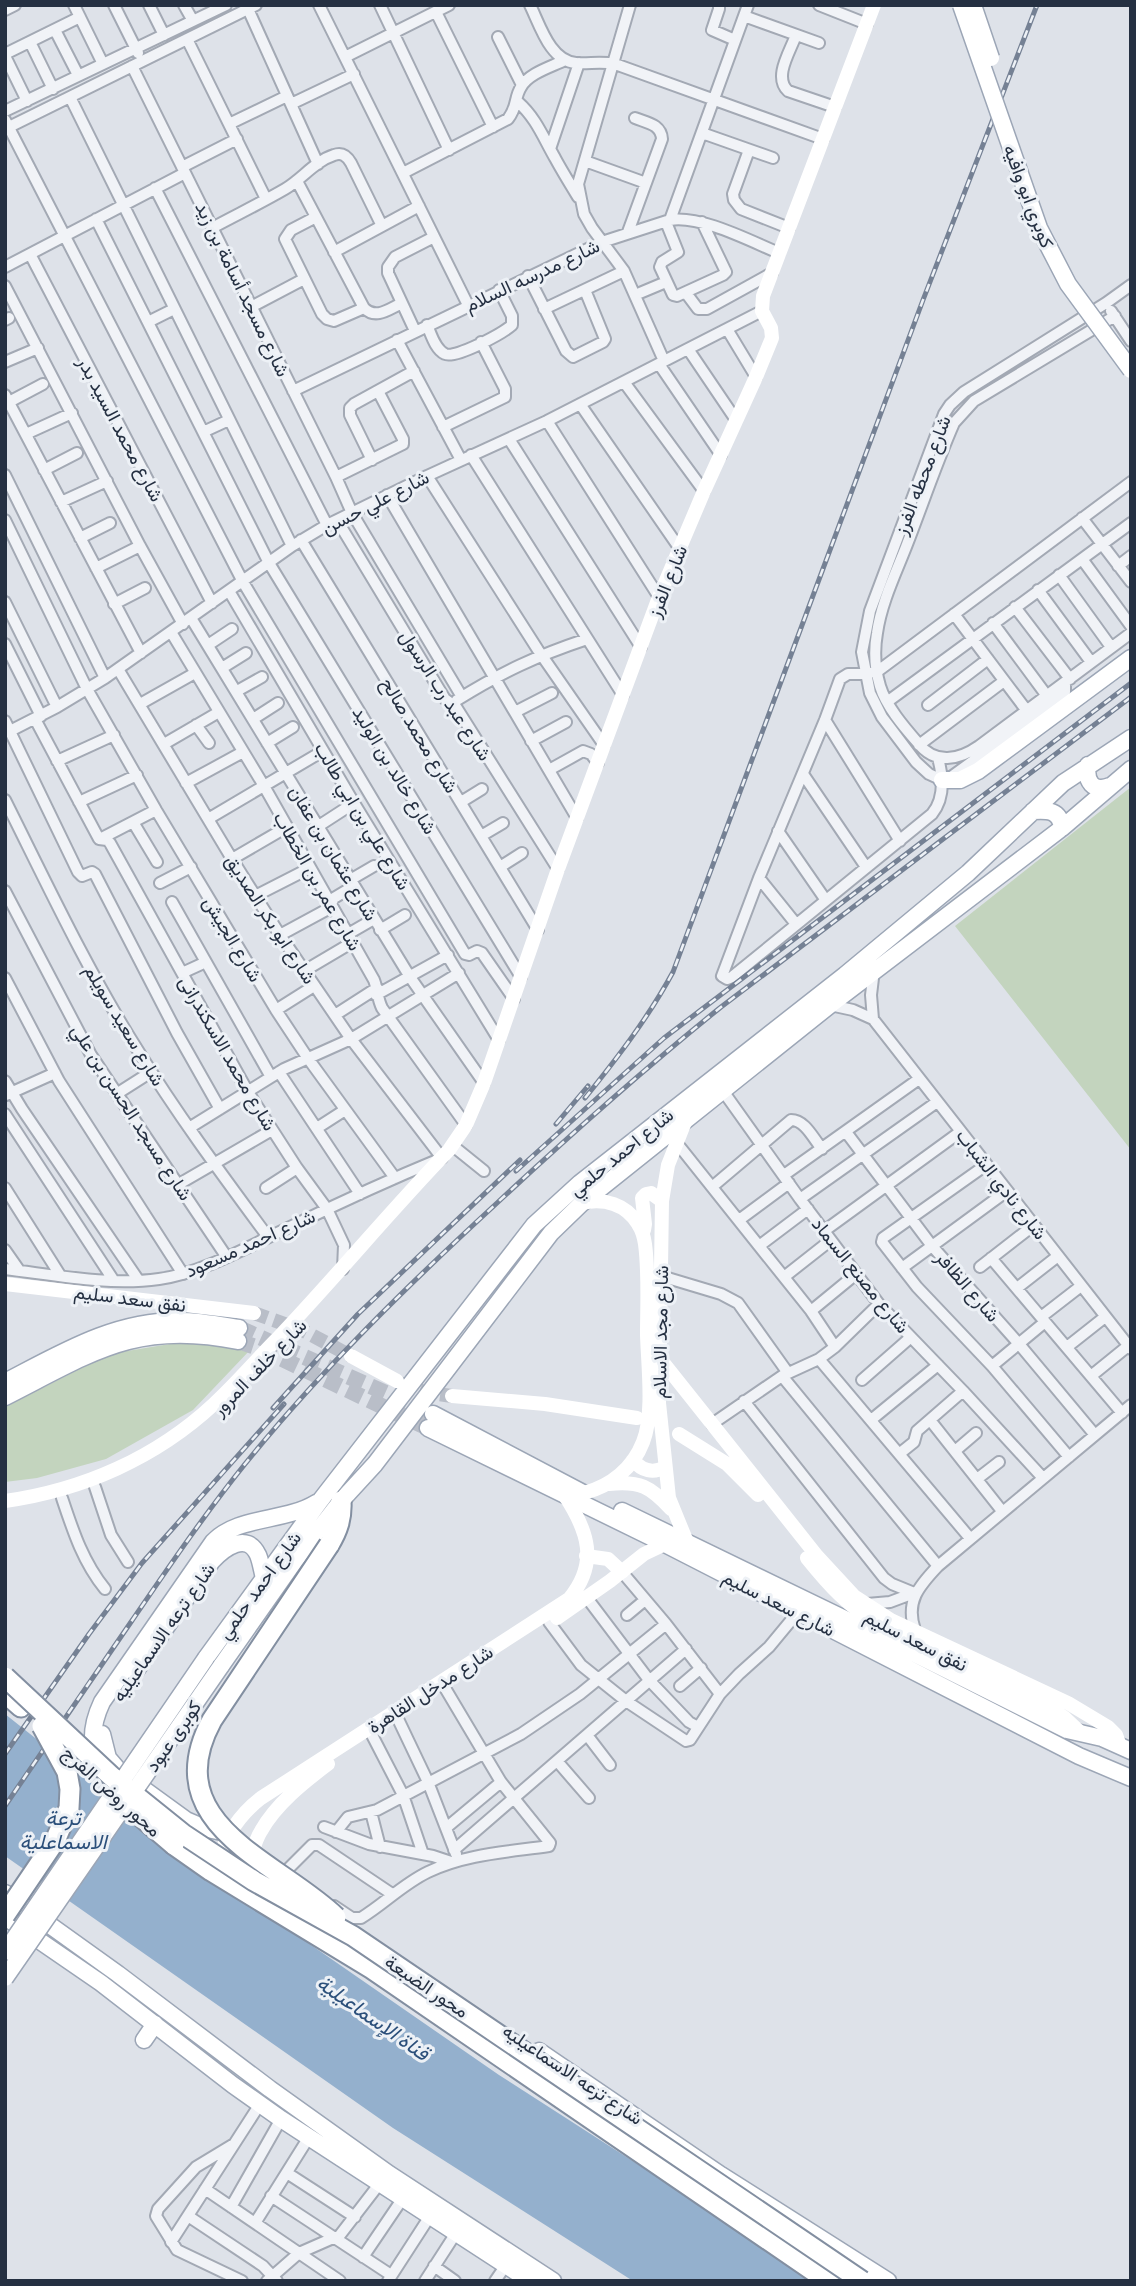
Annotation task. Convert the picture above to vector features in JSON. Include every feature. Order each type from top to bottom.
[{"type":"highway","points":[[341,1501],[340,1522],[329,1545],[212,1720],[201,1743],[198,1767],[205,1803],[225,1833],[316,1900],[353,1936]]},
{"type":"highway","name":"محور الضبعة","points":[[5,1677],[111,1776],[183,1834],[254,1881],[353,1936],[864,2281]]},
{"type":"highway","name":"محور روض الفرج","points":[[5,1693],[141,1819],[174,1845]]},
{"type":"highway","points":[[5,1916],[55,1841],[69,1808],[67,1772],[41,1726]]},
{"type":"highway","name":"محور الضبعة","points":[[174,1845],[211,1871],[372,1969],[837,2280]]},
{"type":"main road","name":"كوبري ابو وافيه","points":[[961,5],[1039,228],[1051,255],[1068,284],[1131,370]]},
{"type":"main road","name":"كوبري ابو وافيه","points":[[972,5],[1054,240],[1068,265],[1131,352]]},
{"type":"main road","points":[[942,780],[960,780],[978,771],[1131,658]]},
{"type":"main road","name":"شارع احمد حلمي","points":[[206,1658],[320,1501],[534,1225],[580,1183],[845,975],[968,873],[1049,795],[1088,765],[1131,738]]},
{"type":"main road","points":[[1088,765],[1087,778],[1091,784],[1103,789],[1110,786]]},
{"type":"main road","name":"شارع احمد حلمي","points":[[221,1666],[296,1559],[374,1464],[551,1233],[582,1203],[830,1004],[1062,828],[1131,769]]},
{"type":"main road","points":[[1033,811],[1046,810],[1055,813],[1059,816],[1062,828]]},
{"type":"main road","points":[[5,1382],[84,1341],[122,1328],[181,1321],[239,1334],[182,1333],[127,1340],[93,1353],[5,1397]]},
{"type":"main road","name":"شارع سعد سليم","points":[[1125,1748],[1102,1738],[1067,1730],[687,1542],[430,1421],[565,1496],[665,1544],[1079,1755],[1131,1778]]},
{"type":"main road","name":"شارع ترعه الاسماعيليه","points":[[320,1501],[292,1514],[233,1528],[217,1537],[102,1702],[93,1725],[93,1749],[97,1761],[111,1782],[193,1846],[536,2067],[777,2227]]},
{"type":"main road","name":"شارع ترعه الاسماعيليه","points":[[264,1578],[259,1557],[252,1547],[244,1543],[234,1544],[221,1552],[106,1713],[102,1740],[108,1758],[120,1772],[187,1820],[207,1829],[242,1835],[284,1880],[636,2115],[721,2175],[888,2281]]},
{"type":"main road","name":"كوبرى عبود","points":[[5,1952],[206,1658]]},
{"type":"main road","name":"كوبرى عبود","points":[[5,1978],[221,1666]]},
{"type":"main road","points":[[1079,1755],[1085,1746],[1082,1734]]},
{"type":"main road","points":[[5,1893],[389,2174],[553,2281]]},
{"type":"main road","points":[[5,1916],[101,1983],[281,2119],[530,2281]]},
{"type":"main road","points":[[144,2040],[155,2024]]},
{"type":"main road","points":[[777,2227],[796,2248],[837,2280]]},
{"type":"main road","points":[[777,2227],[864,2281]]},
{"type":"street","points":[[74,5],[103,64]]},
{"type":"street","name":"شارع مسجد أسامة بن زيد","points":[[114,5],[136,49],[137,64],[183,170],[352,513],[462,697]]},
{"type":"street","points":[[149,5],[164,35]]},
{"type":"street","points":[[184,5],[192,21]]},
{"type":"street","points":[[319,5],[468,305]]},
{"type":"street","points":[[380,5],[449,150]]},
{"type":"street","points":[[345,57],[449,5]]},
{"type":"street","points":[[530,5],[549,43],[565,60],[614,64],[823,139]]},
{"type":"street","points":[[630,5],[578,184],[580,199],[584,214],[624,271],[662,363],[721,454]]},
{"type":"street","points":[[719,5],[712,30],[735,40]]},
{"type":"street","points":[[820,5],[867,24]]},
{"type":"street","name":"شارع الفرز","points":[[442,1158],[467,1125],[484,1083],[558,869],[659,597],[772,338],[771,328],[762,311],[763,296],[874,5]]},
{"type":"street","points":[[5,111],[221,6]]},
{"type":"street","points":[[318,164],[252,7],[70,97],[6,125],[243,582],[465,954],[477,951],[481,953],[514,999]]},
{"type":"street","points":[[702,222],[726,272],[675,296],[660,265],[678,252],[668,221],[746,11],[819,43]]},
{"type":"street","points":[[436,12],[493,127]]},
{"type":"street","points":[[27,102],[5,55],[80,17]]},
{"type":"street","points":[[55,30],[78,75]]},
{"type":"street","points":[[796,35],[780,77],[781,82],[788,91],[835,107]]},
{"type":"street","points":[[498,37],[522,85]]},
{"type":"street","points":[[187,39],[266,199]]},
{"type":"street","points":[[30,42],[53,89]]},
{"type":"street","points":[[403,173],[508,119],[518,102],[522,85],[565,60]]},
{"type":"street","points":[[550,149],[579,63]]},
{"type":"street","points":[[229,124],[354,74]]},
{"type":"street","name":"شارع محمد صالح","points":[[70,97],[229,420],[297,543],[538,930]]},
{"type":"street","points":[[518,102],[530,112],[539,125],[580,199]]},
{"type":"street","points":[[628,232],[662,139],[662,132],[657,127],[635,118]]},
{"type":"street","points":[[702,133],[773,158]]},
{"type":"street","points":[[5,267],[155,188],[237,139]]},
{"type":"street","points":[[750,150],[733,194],[734,200],[741,209],[789,228]]},
{"type":"street","points":[[212,228],[297,181],[335,154],[348,157],[382,226]]},
{"type":"street","points":[[585,161],[646,183]]},
{"type":"street","points":[[297,181],[364,308],[373,314],[379,314],[402,303]]},
{"type":"street","name":"شارع عبد رب الرسول","points":[[155,188],[332,523],[444,699],[456,707],[558,869]]},
{"type":"street","points":[[334,253],[419,206]]},
{"type":"street","points":[[316,217],[291,230],[285,239],[304,279],[327,319],[334,321],[364,308]]},
{"type":"street","name":"شارع خالد بن الوليد","points":[[96,219],[269,563],[522,977]]},
{"type":"street","name":"شارع مدرسه السلام","points":[[293,391],[528,276],[628,232],[668,221],[687,219],[702,222],[779,253]]},
{"type":"street","points":[[415,331],[388,273],[390,261],[434,237]]},
{"type":"street","name":"شارع محمد السيد بدر","points":[[30,254],[212,603]]},
{"type":"street","points":[[544,309],[624,271]]},
{"type":"street","points":[[686,293],[698,309],[707,309],[772,273]]},
{"type":"street","points":[[528,276],[569,356],[577,356],[606,339],[584,290]]},
{"type":"street","points":[[251,307],[304,279]]},
{"type":"street","points":[[635,295],[666,282]]},
{"type":"street","name":"شارع عثمان بن عفان","points":[[5,285],[140,546],[187,621],[208,645],[222,667],[410,977],[484,1083]]},
{"type":"street","name":"شارع محطه الفرز","points":[[919,746],[887,702],[881,688],[875,644],[879,621],[944,414],[964,392],[1131,285]]},
{"type":"street","points":[[427,325],[437,347],[448,355],[456,355],[512,325],[512,316],[499,290]]},
{"type":"street","points":[[1106,303],[1131,341]]},
{"type":"street","points":[[148,322],[174,309]]},
{"type":"street","name":"شارع علي حسن","points":[[8,726],[38,717],[87,690],[297,543],[332,523],[547,421],[762,311]]},
{"type":"street","name":"شارع محطه الفرز","points":[[942,780],[929,774],[916,762],[875,705],[865,674],[862,652],[870,611],[954,423],[974,401],[1115,316]]},
{"type":"street","points":[[727,329],[756,377]]},
{"type":"street","points":[[397,340],[443,427],[623,695]]},
{"type":"street","points":[[443,427],[505,397],[505,389],[481,342]]},
{"type":"street","points":[[5,362],[38,348]]},
{"type":"street","points":[[688,349],[736,419]]},
{"type":"street","points":[[999,370],[1006,382]]},
{"type":"street","points":[[372,460],[349,412],[351,406],[414,371]]},
{"type":"street","points":[[624,382],[704,491]]},
{"type":"street","points":[[43,384],[7,399],[141,653]]},
{"type":"street","points":[[336,477],[401,446],[404,441],[378,391]]},
{"type":"street","points":[[580,404],[680,549]]},
{"type":"street","points":[[26,434],[72,413]]},
{"type":"street","points":[[203,432],[229,420]]},
{"type":"street","points":[[547,421],[659,597]]},
{"type":"street","points":[[509,439],[641,647]]},
{"type":"street","points":[[44,470],[77,453]]},
{"type":"street","points":[[5,475],[105,678]]},
{"type":"street","points":[[427,476],[541,654],[604,745]]},
{"type":"street","points":[[61,502],[107,481]]},
{"type":"street","points":[[938,758],[942,780],[937,808],[730,978],[724,978],[722,974],[759,878],[840,679],[848,674],[878,671],[1131,482]]},
{"type":"street","points":[[387,495],[577,818]]},
{"type":"street","points":[[1082,518],[1131,582]]},
{"type":"street","name":"شارع الجيش","points":[[5,520],[87,690],[156,810],[276,1010],[395,1178]]},
{"type":"street","points":[[80,538],[110,523]]},
{"type":"street","points":[[887,702],[1131,523]]},
{"type":"street","points":[[96,568],[140,546]]},
{"type":"street","points":[[1118,566],[1131,556]]},
{"type":"street","points":[[1082,559],[1131,626]]},
{"type":"street","points":[[1059,575],[1111,647]]},
{"type":"street","points":[[114,604],[145,588]]},
{"type":"street","points":[[1038,590],[1091,662]]},
{"type":"street","name":"شارع علي بن ابي طالب","points":[[229,591],[354,803],[499,1040]]},
{"type":"street","points":[[5,602],[57,707]]},
{"type":"street","points":[[1015,607],[1070,679]]},
{"type":"street","points":[[954,614],[1027,710]]},
{"type":"street","points":[[993,624],[1047,696]]},
{"type":"street","points":[[208,645],[232,629]]},
{"type":"street","name":"شارع عمر بن الخطاب","points":[[171,632],[331,904],[388,1016],[467,1125]]},
{"type":"street","points":[[1004,681],[919,746],[938,758],[950,759],[971,751],[1131,633]]},
{"type":"street","points":[[452,704],[494,677],[541,654],[587,639]]},
{"type":"street","name":"شارع محمد الاسكندرانى","points":[[5,643],[57,761],[79,802],[101,840],[110,843],[248,1091],[297,1168],[327,1209],[344,1245],[343,1269]]},
{"type":"street","points":[[222,667],[246,653]]},
{"type":"street","points":[[928,705],[988,659]]},
{"type":"street","name":"شارع ابو بكر الصديق","points":[[118,669],[280,935],[351,1039],[442,1158]]},
{"type":"street","points":[[140,704],[195,673]]},
{"type":"street","points":[[237,691],[262,677]]},
{"type":"street","points":[[942,780],[959,772],[1054,703],[1065,692],[1070,679]]},
{"type":"street","points":[[515,712],[552,692]]},
{"type":"street","points":[[253,719],[278,704]]},
{"type":"street","points":[[164,744],[219,712]]},
{"type":"street","points":[[825,720],[900,841]]},
{"type":"street","points":[[531,741],[566,722]]},
{"type":"street","points":[[196,725],[209,743]]},
{"type":"street","points":[[8,726],[78,872],[84,876],[95,874],[173,1026],[220,1109]]},
{"type":"street","points":[[267,743],[293,727]]},
{"type":"street","points":[[57,761],[114,735]]},
{"type":"street","points":[[208,820],[323,751]]},
{"type":"street","points":[[549,770],[583,751],[591,754],[598,763]]},
{"type":"street","points":[[186,783],[243,752]]},
{"type":"street","points":[[803,774],[866,867]]},
{"type":"street","points":[[79,802],[137,775]]},
{"type":"street","points":[[461,803],[482,789]]},
{"type":"street","name":"شارع سعيد سويلم","points":[[5,800],[86,960],[151,1072],[268,1237]]},
{"type":"street","points":[[317,827],[354,803]]},
{"type":"street","points":[[101,840],[156,810]]},
{"type":"street","points":[[133,821],[157,862]]},
{"type":"street","points":[[481,836],[503,823]]},
{"type":"street","points":[[232,859],[287,827]]},
{"type":"street","points":[[778,831],[825,899]]},
{"type":"street","points":[[500,867],[522,853]]},
{"type":"street","points":[[280,935],[330,908],[334,898],[374,866]]},
{"type":"street","points":[[160,883],[191,867]]},
{"type":"street","points":[[255,896],[310,867]]},
{"type":"street","points":[[759,878],[796,925]]},
{"type":"street","name":"شارع مسجد الحسن بن علي","points":[[5,891],[86,1047],[226,1256]]},
{"type":"street","points":[[172,902],[275,1075],[317,1128],[360,1194]]},
{"type":"street","points":[[380,930],[405,915]]},
{"type":"street","points":[[304,971],[374,919]]},
{"type":"street","points":[[335,1015],[448,955]]},
{"type":"street","points":[[182,973],[206,962]]},
{"type":"street","points":[[830,1004],[873,1019],[871,995],[874,970]]},
{"type":"street","points":[[189,1128],[307,1057],[351,1039],[459,973]]},
{"type":"street","points":[[5,978],[55,1073],[183,1274]]},
{"type":"street","points":[[276,1010],[314,986]]},
{"type":"street","name":"شارع نادي الشباب","points":[[873,1019],[1130,1347]]},
{"type":"street","points":[[118,1093],[151,1072]]},
{"type":"street","points":[[8,1094],[55,1073]]},
{"type":"street","points":[[738,1220],[822,1149],[919,1079]]},
{"type":"street","points":[[5,1081],[8,1094],[139,1281]]},
{"type":"street","name":"شارع مصنع السماد","points":[[723,1091],[880,1304],[1043,1478]]},
{"type":"street","points":[[800,1199],[937,1102]]},
{"type":"street","points":[[317,1128],[345,1110]]},
{"type":"street","points":[[5,1114],[114,1281]]},
{"type":"street","points":[[712,1187],[794,1119],[802,1124],[822,1149]]},
{"type":"street","name":"شارع مجد الاسلام","points":[[685,1122],[668,1166],[662,1201],[658,1356],[665,1467],[674,1512],[687,1542]]},
{"type":"street","points":[[179,1184],[272,1130]]},
{"type":"street","name":"شارع الظافر","points":[[846,1132],[932,1246],[1095,1435]]},
{"type":"street","points":[[784,1277],[886,1185],[960,1132]]},
{"type":"street","points":[[676,1142],[811,1311],[835,1348]]},
{"type":"street","points":[[453,1146],[484,1171]]},
{"type":"street","name":"شارع احمد مسعود","points":[[5,1269],[114,1281],[139,1281],[183,1274],[442,1158]]},
{"type":"street","name":"شارع خلف المرور","points":[[5,1501],[51,1493],[99,1478],[145,1454],[188,1426],[229,1390],[343,1269],[442,1158]]},
{"type":"street","points":[[986,1165],[884,1238],[883,1243],[925,1296],[992,1366],[1069,1457]]},
{"type":"street","points":[[266,1188],[297,1168]]},
{"type":"street","points":[[5,1188],[60,1275]]},
{"type":"street","points":[[902,1268],[1007,1191]]},
{"type":"street","name":"شارع مجد الاسلام","points":[[584,1493],[607,1484],[621,1474],[633,1460],[643,1441],[648,1418],[647,1281],[642,1198],[651,1193],[662,1201]]},
{"type":"street","points":[[582,1203],[607,1201],[622,1207],[634,1218],[643,1233]]},
{"type":"street","points":[[760,1246],[808,1209]]},
{"type":"street","points":[[980,1267],[1034,1225]]},
{"type":"street","points":[[5,1250],[19,1270]]},
{"type":"street","points":[[1017,1288],[1058,1256]]},
{"type":"street","points":[[865,1604],[890,1602],[914,1593],[938,1566],[970,1537],[1126,1409],[1091,1376],[992,1258]]},
{"type":"street","name":"شارع خلف المرور","points":[[5,1510],[62,1498],[95,1487],[153,1460],[192,1433],[223,1408],[334,1288],[344,1272],[343,1269]]},
{"type":"street","points":[[811,1311],[856,1274]]},
{"type":"street","points":[[661,1276],[721,1294],[738,1303],[785,1374],[938,1566]]},
{"type":"street","name":"نفق سعد سليم","points":[[5,1284],[254,1313]]},
{"type":"street","points":[[992,1366],[1081,1286]]},
{"type":"street","points":[[712,1424],[785,1374],[819,1359],[835,1348],[880,1304]]},
{"type":"street","points":[[1067,1347],[1105,1317]]},
{"type":"street","points":[[862,1380],[911,1338]]},
{"type":"street","points":[[1091,1376],[1130,1347]]},
{"type":"street","points":[[351,1356],[397,1381]]},
{"type":"street","name":"شارع سعد سليم","points":[[658,1356],[846,1589],[879,1614],[1068,1703],[1108,1727],[1125,1748]]},
{"type":"street","points":[[819,1359],[970,1537]]},
{"type":"street","points":[[871,1420],[938,1365]]},
{"type":"street","points":[[899,1454],[914,1442],[917,1431],[963,1391]]},
{"type":"street","points":[[452,1396],[545,1404],[637,1419]]},
{"type":"street","points":[[744,1401],[884,1578],[914,1593]]},
{"type":"street","points":[[930,1420],[1002,1511]]},
{"type":"street","points":[[955,1451],[976,1433]]},
{"type":"street","name":"نفق سعد سليم","points":[[679,1434],[727,1464],[750,1486],[823,1578],[862,1614],[1049,1707],[1082,1734]]},
{"type":"street","points":[[633,1460],[645,1470],[655,1471],[665,1467]]},
{"type":"street","points":[[977,1479],[999,1462]]},
{"type":"street","points":[[607,1484],[632,1483],[647,1487],[674,1512]]},
{"type":"street","points":[[95,1487],[111,1535],[128,1562]]},
{"type":"street","name":"شارع مدخل القاهرة","points":[[219,1863],[229,1834],[249,1807],[266,1794],[563,1604],[574,1593],[581,1579],[587,1542],[584,1528],[565,1496]]},
{"type":"street","points":[[62,1498],[80,1550],[105,1589]]},
{"type":"street","name":"شارع مدخل القاهرة","points":[[242,1877],[265,1824],[285,1800],[307,1780],[398,1718],[445,1679],[549,1622],[587,1598],[644,1554],[665,1544]]},
{"type":"street","points":[[586,1556],[608,1559],[622,1572],[666,1623],[720,1694]]},
{"type":"street","points":[[914,1593],[911,1616],[915,1630]]},
{"type":"street","points":[[587,1598],[649,1680],[689,1722],[698,1727]]},
{"type":"street","points":[[627,1615],[645,1600]]},
{"type":"street","points":[[549,1622],[577,1661],[626,1701],[686,1741],[690,1740],[720,1694],[769,1647],[799,1612]]},
{"type":"street","points":[[335,1832],[348,1816],[371,1812],[522,1734],[564,1707],[666,1623]]},
{"type":"street","points":[[255,1846],[263,1850],[285,1872],[352,1918],[364,1916],[392,1894],[454,1857],[513,1799],[686,1649]]},
{"type":"street","points":[[680,1686],[701,1668]]},
{"type":"street","points":[[324,1827],[380,1847],[454,1857],[549,1846],[550,1843],[501,1782],[445,1679]]},
{"type":"street","points":[[398,1718],[428,1782],[454,1857]]},
{"type":"street","points":[[372,1735],[403,1796],[423,1854]]},
{"type":"street","points":[[587,1735],[610,1765]]},
{"type":"street","points":[[557,1761],[589,1798]]},
{"type":"street","points":[[446,1828],[501,1782]]},
{"type":"street","points":[[249,1807],[265,1824]]},
{"type":"street","points":[[371,1812],[380,1847]]},
{"type":"street","points":[[285,1872],[312,1845],[323,1847],[392,1894]]},
{"type":"street","points":[[171,2242],[260,2104]]},
{"type":"street","points":[[232,2207],[281,2119]]},
{"type":"street","points":[[255,2222],[309,2137]]},
{"type":"street","points":[[234,2144],[196,2167],[158,2209],[157,2220],[180,2252],[242,2281]]},
{"type":"street","points":[[287,2173],[355,2217]]},
{"type":"street","points":[[188,2216],[263,2266],[272,2279],[299,2253],[334,2238],[355,2217],[380,2183]]},
{"type":"street","points":[[205,2189],[340,2281]]},
{"type":"street","points":[[271,2196],[363,2257],[389,2278],[430,2216]]},
{"type":"street","points":[[363,2257],[403,2198]]},
{"type":"street","points":[[425,2281],[456,2233]]},
{"type":"street","points":[[495,2281],[506,2265]]},
{"type":"street","points":[[434,2266],[455,2281]]},
{"type":"green space","points":[[1131,787],[1131,1150],[955,926]]},
{"type":"green space","points":[[194,1340],[251,1349],[193,1410],[106,1459],[37,1478],[5,1482],[5,1407],[109,1354]]},
{"type":"water","name":"ترعة الاسماعلية","points":[[5,1714],[191,1862],[499,2075],[819,2281],[633,2281],[393,2128],[5,1856]]},
{"type":"tunnel","points":[[254,1313],[304,1331],[351,1356]]},
{"type":"tunnel","points":[[239,1328],[431,1413]]},
{"type":"tunnel","points":[[238,1341],[259,1348],[428,1428]]},
{"type":"tunnel","points":[[400,1383],[424,1392],[452,1396]]},
{"type":"railway","points":[[585,1098],[632,1037],[673,972],[923,300],[1037,5]]},
{"type":"railway","points":[[516,1171],[664,1038],[1131,683]]},
{"type":"railway","points":[[5,1806],[230,1483],[304,1395],[398,1297],[552,1152],[692,1030],[1131,697]]},
{"type":"railway","points":[[556,1124],[588,1086]]},
{"type":"railway","points":[[273,1408],[358,1314],[520,1160]]},
{"type":"railway","points":[[5,1754],[142,1563],[284,1404]]},
{"type":"water label","name":"قناة الإسماعيلية","points":[[373,2018]]}]
